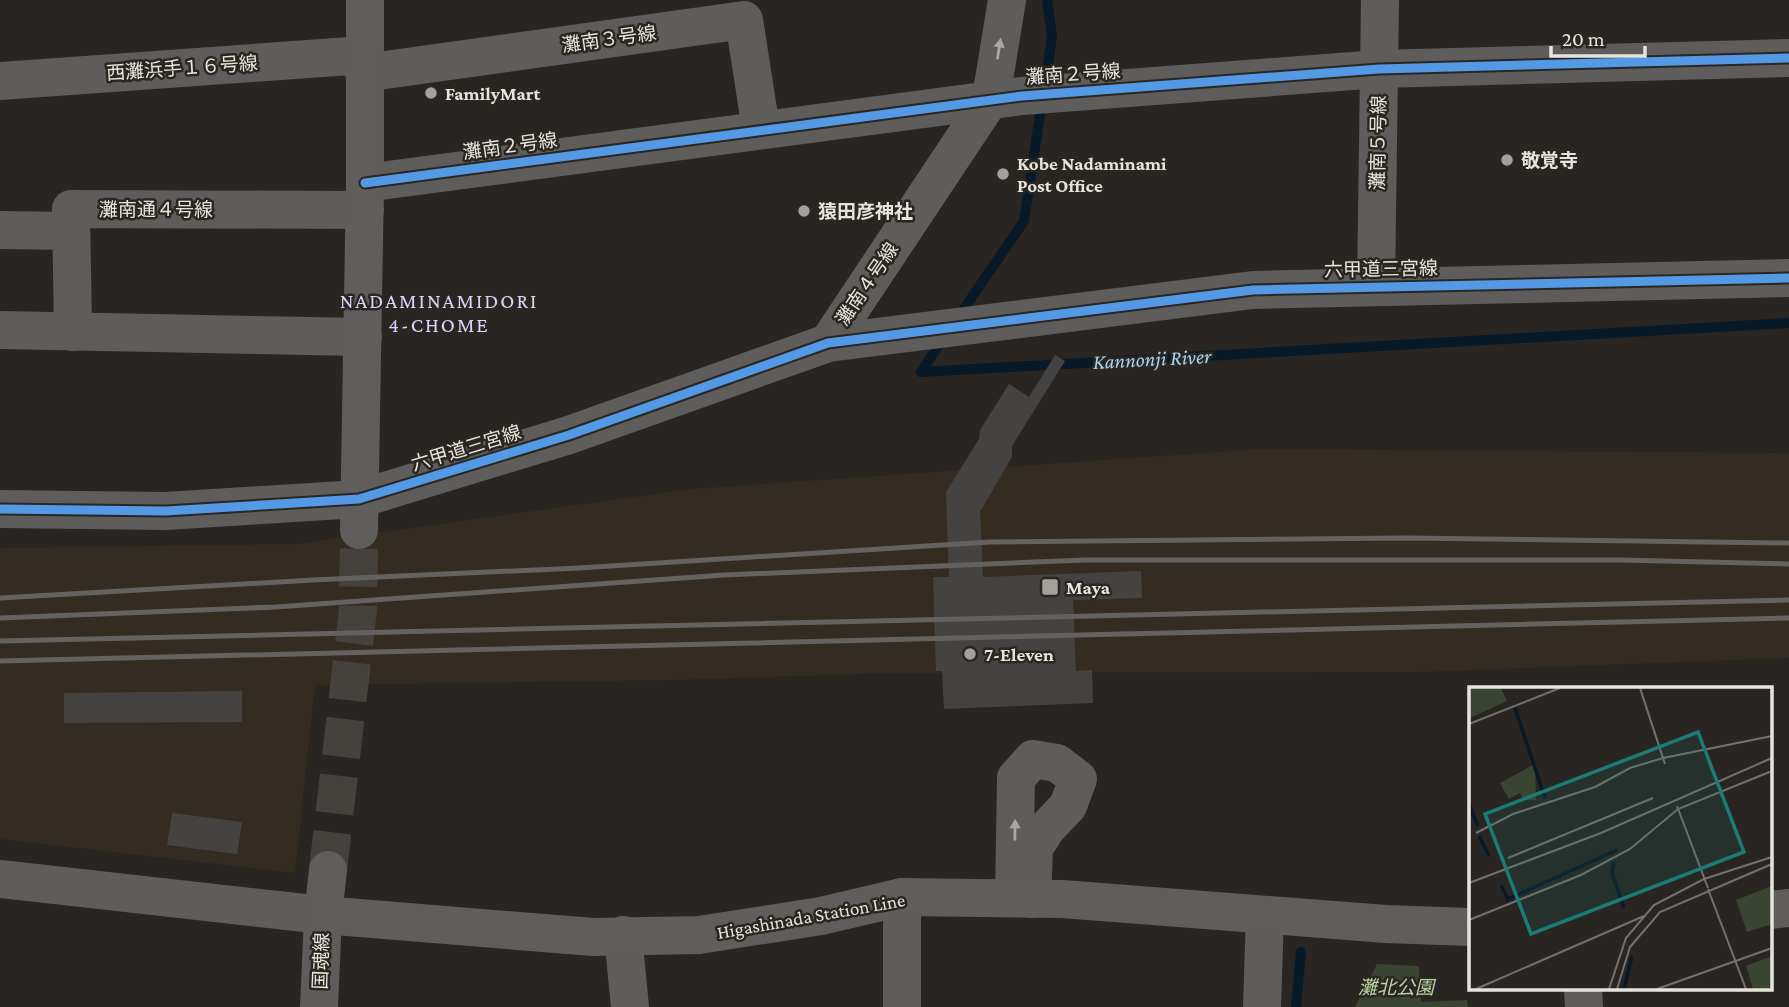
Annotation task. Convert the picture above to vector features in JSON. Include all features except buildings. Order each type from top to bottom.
[{"type":"main road","points":[[359,514],[365,196],[365,0]]},
{"type":"main road","points":[[323,915],[328,870]]},
{"type":"main road","name":"Higashinada Station Line","points":[[323,915],[593,937],[699,935],[821,916],[902,897],[1023,898],[1088,899],[1386,924],[1469,927]]},
{"type":"street","name":"灘南４号線","points":[[828,342],[1006,97],[1007,0]]},
{"type":"street","name":"灘南５号線","points":[[1377,286],[1380,0]]},
{"type":"street","name":"灘南３号線","points":[[364,64],[744,20],[761,129]]},
{"type":"street","name":"灘南２号線","points":[[365,196],[761,129],[1006,97],[1379,69],[1789,58]]},
{"type":"street","name":"西灘浜手１６号線","points":[[0,81],[364,64]]},
{"type":"street","name":"灘南通４号線","points":[[71,231],[71,209],[365,196]]},
{"type":"street","points":[[0,230],[71,231],[73,331]]},
{"type":"street","name":"六甲道三宮線","points":[[0,509],[359,514],[828,342],[1253,290],[1789,278]]},
{"type":"street","points":[[0,330],[363,337]]},
{"type":"street","points":[[0,879],[323,915]]},
{"type":"street","points":[[902,897],[902,1007]]},
{"type":"street","name":"国魂線","points":[[319,1007],[323,915]]},
{"type":"street","points":[[1262,1007],[1265,915]]},
{"type":"street","points":[[623,935],[630,1007]]},
{"type":"shaded area","points":[[1261,449],[1789,453],[1789,658],[1421,672],[890,673],[676,680],[315,685],[295,873],[0,839],[0,548],[296,544],[691,489]]},
{"type":"green space","name":"灘北公園","points":[[1377,964],[1419,966],[1421,1002],[1467,1000],[1468,1007],[1355,1007]]},
{"type":"waterway","name":"Kannonji River","points":[[1045,86],[1052,36],[1047,0]]},
{"type":"waterway","name":"Kannonji River","points":[[959,316],[1024,221],[1042,101]]},
{"type":"waterway","name":"Kannonji River","points":[[921,372],[1789,323]]},
{"type":"waterway","name":"Kannonji River","points":[[921,372],[942,340]]},
{"type":"waterway","points":[[1296,1007],[1301,952]]},
{"type":"tunnel","points":[[328,870],[358,609],[359,530]]},
{"type":"railway","points":[[0,598],[579,568],[990,542],[1407,538],[1789,543]]},
{"type":"railway","points":[[0,618],[276,607],[724,575],[1085,560],[1621,560],[1789,564]]},
{"type":"railway","points":[[0,641],[1789,600]]},
{"type":"railway","points":[[0,661],[1789,618]]},
{"type":"cycle path","points":[[365,183],[1022,96],[1379,69],[1789,58]]},
{"type":"cycle path","points":[[0,509],[166,511],[359,499],[569,435],[828,343],[1253,290],[1789,278]]},
{"type":"place","name":"FamilyMart","points":[[431,93]]},
{"type":"place","name":"敬覚寺","points":[[1507,160]]},
{"type":"place","name":"Kobe Nadaminami Post Office","points":[[1003,174]]},
{"type":"place","name":"猿田彦神社","points":[[804,211]]},
{"type":"place","name":"Maya","points":[[1050,587]]},
{"type":"place","name":"7-Eleven","points":[[970,654]]},
{"type":"district","name":"NADAMINAMIDORI 4-CHOME","points":[[439,313]]}]
